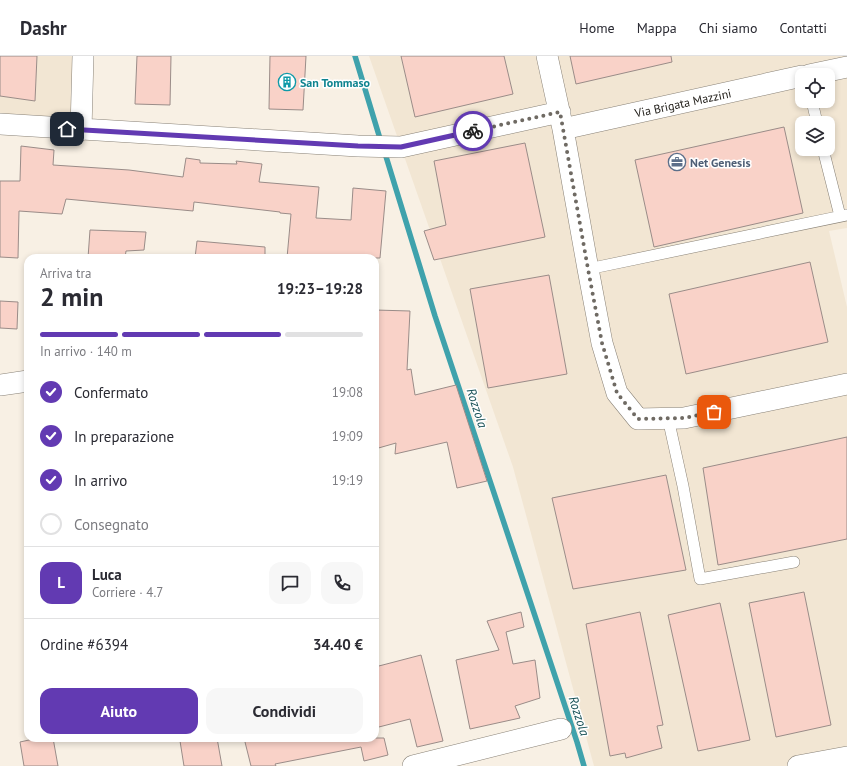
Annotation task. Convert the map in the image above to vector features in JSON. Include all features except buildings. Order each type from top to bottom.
[{"type":"street","points":[[81,130],[83,56]]},
{"type":"street","points":[[548,56],[562,121],[602,343],[617,393],[638,419],[684,418],[847,384]]},
{"type":"street","points":[[835,70],[847,67]]},
{"type":"street","name":"Via Brigata Mazzini","points":[[0,124],[362,147],[401,147],[562,121],[795,77]]},
{"type":"street","points":[[0,384],[24,381]]},
{"type":"street","points":[[413,766],[561,729]]},
{"type":"street","points":[[798,766],[847,757]]},
{"type":"lane","points":[[588,269],[844,216],[825,156]]},
{"type":"lane","points":[[668,418],[683,486],[700,579],[794,562]]},
{"type":"shaded area","points":[[0,56],[86,56],[81,130],[0,123]]},
{"type":"shaded area","points":[[369,56],[847,56],[847,228],[829,231],[847,307],[847,766],[594,766],[513,467]]},
{"type":"waterway","name":"Rozzola","points":[[355,56],[381,142]]},
{"type":"waterway","name":"Rozzola","points":[[384,150],[435,316],[584,766]]},
{"type":"way so far","points":[[473,131],[560,112],[602,343],[617,393],[638,419],[684,418],[714,412]]},
{"type":"place","name":"San Tommaso","points":[[287,82]]},
{"type":"place","name":"Net Genesis","points":[[677,162]]},
{"type":"route","points":[[67,129],[358,146],[401,147],[473,131]]}]
